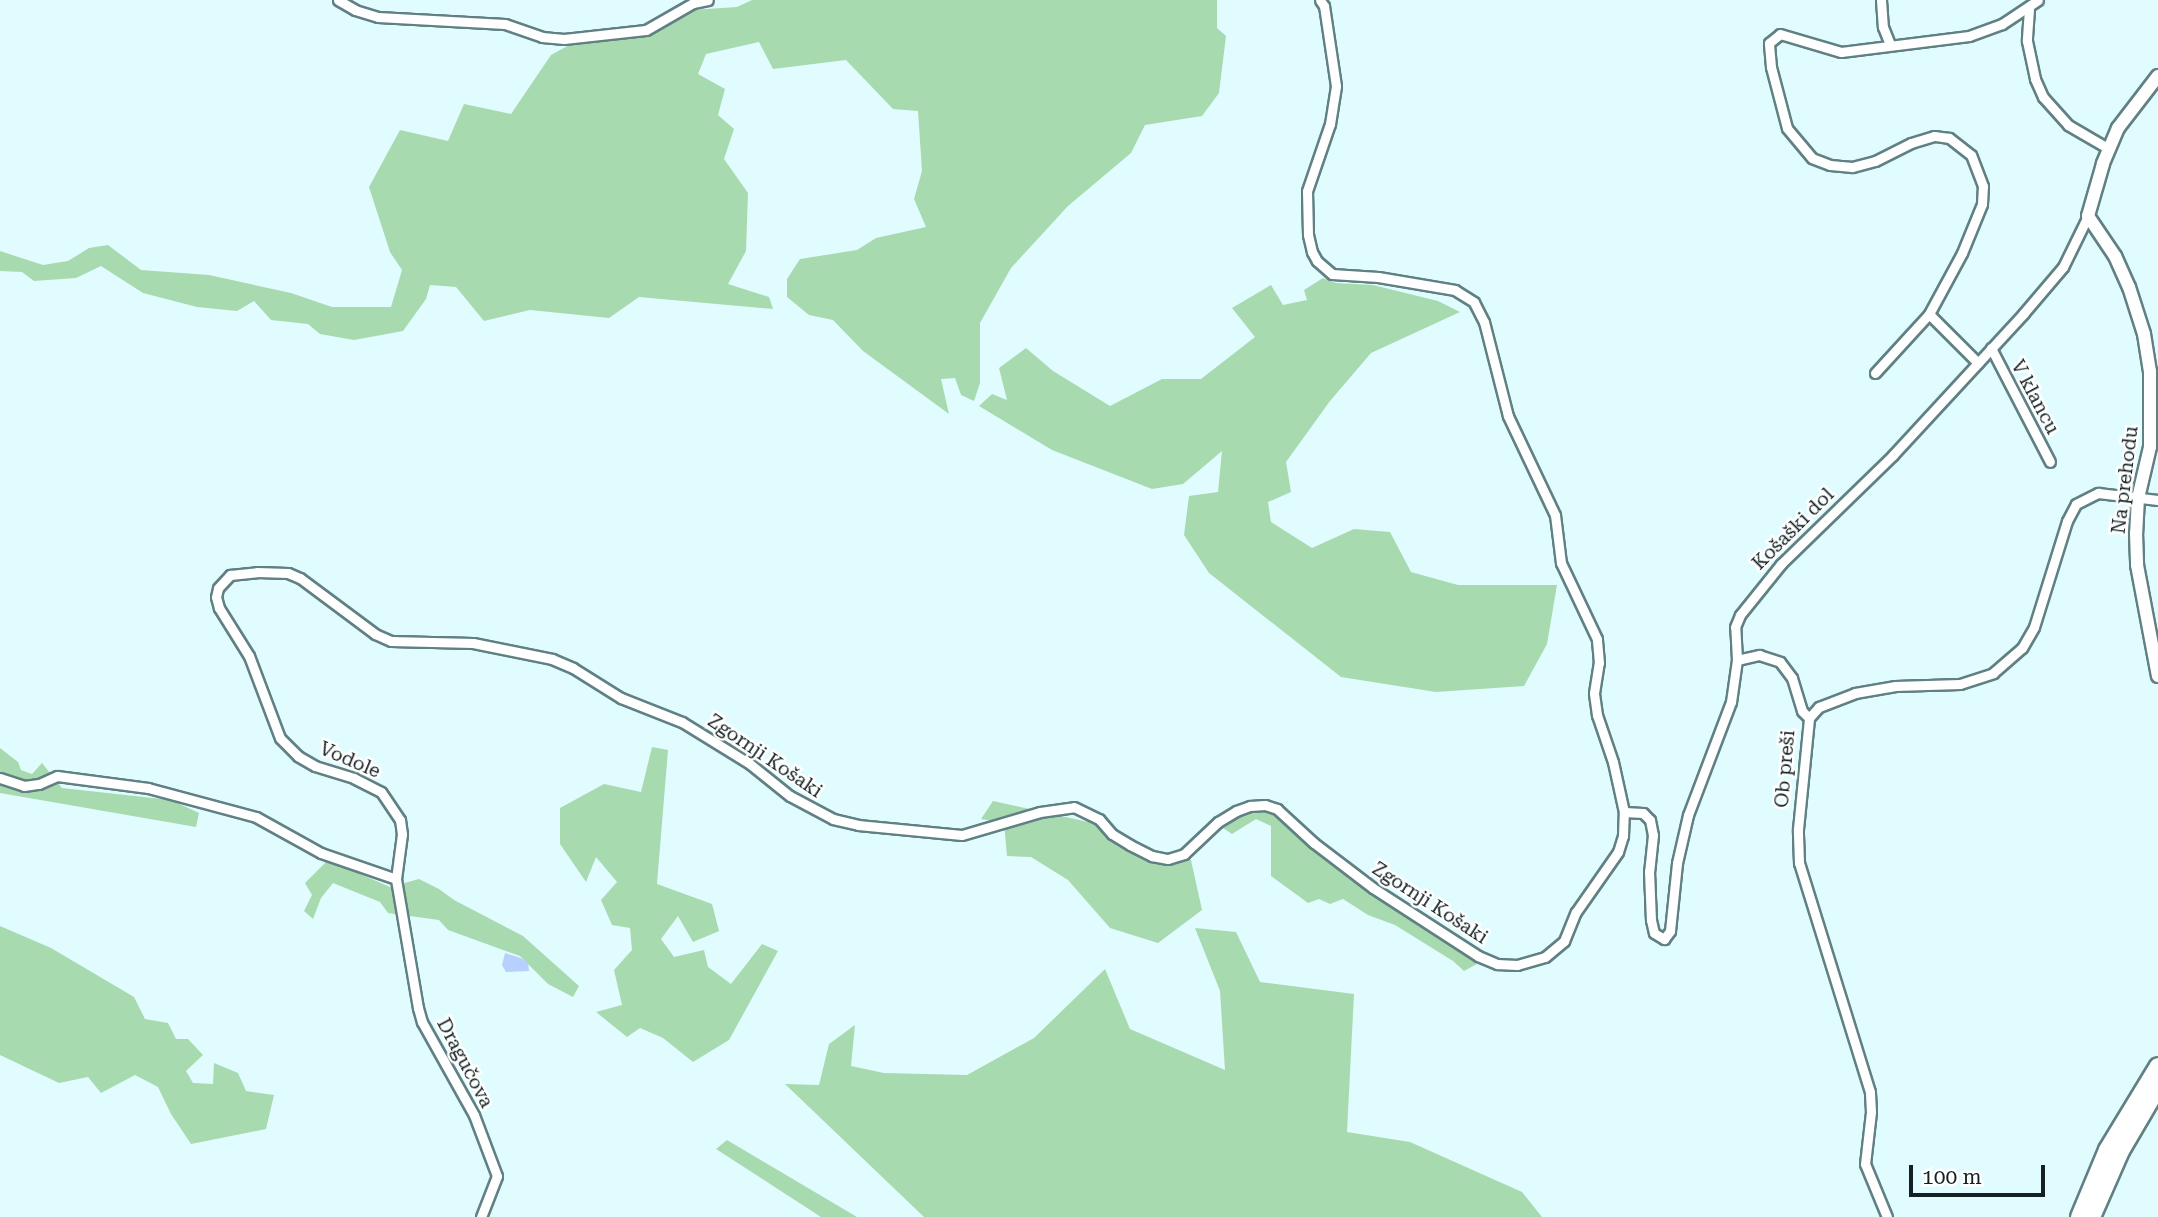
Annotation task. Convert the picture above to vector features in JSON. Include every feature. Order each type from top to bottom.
[{"type":"highway","points":[[2079,1217],[2107,1150],[2158,1066]]},
{"type":"highway","points":[[2092,1217],[2121,1151],[2158,1088]]},
{"type":"street","points":[[338,0],[355,10],[378,17],[505,24],[542,37],[564,39],[646,30],[693,3],[708,0]]},
{"type":"street","name":"Zgornji Košaki","points":[[425,642],[473,643],[552,659],[573,668],[621,698],[682,722],[750,764],[822,816],[858,825],[962,835],[1040,812],[1074,807],[1099,819],[1112,834],[1130,845],[1152,856],[1168,859],[1184,854],[1218,822],[1236,811],[1250,806],[1277,809],[1373,888],[1478,956],[1497,964],[1517,965],[1539,959],[1556,950],[1564,941],[1589,889],[1618,852],[1623,836],[1624,812],[1613,762],[1597,715],[1594,693],[1599,663],[1597,639],[1561,563],[1550,502],[1520,446],[1508,415],[1479,309],[1469,297],[1455,290],[1378,277],[1332,274],[1324,269],[1312,252],[1307,224],[1307,191],[1330,124],[1336,86],[1324,6],[1320,0]]},
{"type":"street","points":[[1881,0],[1883,27],[1890,44]]},
{"type":"street","points":[[1875,373],[1929,314],[1962,253],[1982,204],[1983,186],[1971,155],[1949,138],[1934,136],[1912,143],[1875,161],[1852,167],[1830,165],[1812,158],[1787,128],[1768,52],[1769,43],[1780,34],[1841,52],[1969,36],[1994,28],[2029,9],[2038,0]]},
{"type":"street","points":[[2029,9],[2027,41],[2043,97],[2068,125],[2109,149]]},
{"type":"street","name":"Košaški dol","points":[[1624,812],[1643,813],[1650,820],[1653,835],[1649,871],[1651,919],[1654,933],[1664,939],[1670,932],[1677,863],[1688,815],[1731,702],[1737,660],[1735,627],[1781,564],[1894,455],[2063,267],[2088,216],[2109,149],[2133,106],[2158,76]]},
{"type":"street","name":"Na prehodu","points":[[2088,216],[2115,256],[2144,334],[2152,411],[2150,447],[2138,498],[2137,565],[2158,676]]},
{"type":"street","points":[[1929,314],[1978,363]]},
{"type":"street","name":"V klancu","points":[[1990,348],[2050,462]]},
{"type":"street","name":"Ob preši","points":[[1887,1217],[1865,1164],[1871,1112],[1870,1092],[1799,863],[1798,829],[1809,718],[1819,707],[1855,693],[1895,686],[1960,684],[1993,673],[2022,648],[2034,626],[2067,521],[2076,504],[2098,493],[2158,500]]},
{"type":"street","name":"Vodole","points":[[396,879],[402,834],[393,806],[381,792],[354,778],[315,766],[298,756],[280,738],[248,656],[219,608],[216,597],[218,588],[230,575],[288,573],[313,587],[375,634],[391,641],[425,642]]},
{"type":"street","points":[[1737,660],[1759,655],[1780,662],[1792,678],[1798,702],[1809,718]]},
{"type":"street","points":[[0,778],[34,786],[57,776],[148,788],[256,817],[321,853],[396,879]]},
{"type":"street","name":"Dragučova","points":[[396,879],[422,1022],[474,1115],[498,1176],[481,1217]]},
{"type":"green space","points":[[752,0],[1217,0],[1217,28],[1226,36],[1219,93],[1202,116],[1145,125],[1131,153],[1068,206],[1011,268],[980,323],[980,383],[974,401],[961,395],[955,378],[941,379],[949,414],[863,351],[833,320],[809,315],[787,297],[787,279],[800,259],[857,250],[876,238],[926,227],[914,199],[922,171],[918,111],[893,109],[846,60],[773,69],[759,42],[706,54],[698,74],[725,89],[718,115],[734,129],[724,159],[748,193],[746,251],[728,284],[769,297],[773,309],[639,297],[609,318],[530,310],[484,321],[456,287],[430,285],[426,299],[403,331],[354,340],[320,334],[308,324],[271,320],[254,301],[237,311],[197,307],[143,293],[101,266],[76,278],[34,281],[22,272],[0,271],[0,251],[43,265],[68,261],[89,248],[108,245],[141,270],[209,275],[291,293],[332,307],[391,307],[402,270],[390,252],[369,187],[400,130],[448,141],[464,104],[511,114],[551,55],[573,43],[643,37],[692,10],[737,7]]},
{"type":"green space","points":[[1323,278],[1336,283],[1373,285],[1438,301],[1460,312],[1371,353],[1330,401],[1286,462],[1291,492],[1268,502],[1271,522],[1312,548],[1354,529],[1390,532],[1411,572],[1458,585],[1557,585],[1547,644],[1524,686],[1436,692],[1341,677],[1209,573],[1184,535],[1189,496],[1218,492],[1222,451],[1183,484],[1152,489],[1052,450],[979,406],[992,394],[1007,400],[999,368],[1026,348],[1053,371],[1110,406],[1162,379],[1201,379],[1255,337],[1232,308],[1271,285],[1283,305],[1307,300],[1304,290]]},
{"type":"green space","points":[[652,747],[668,750],[657,884],[712,904],[719,931],[693,942],[678,916],[661,939],[674,957],[704,950],[708,967],[731,984],[762,944],[778,951],[729,1040],[693,1062],[663,1038],[640,1028],[627,1037],[596,1012],[622,1005],[614,970],[632,950],[630,928],[612,925],[601,900],[617,882],[596,857],[586,882],[560,844],[560,808],[604,784],[641,792]]},
{"type":"green space","points":[[0,748],[18,762],[21,770],[32,774],[42,763],[62,788],[171,800],[199,813],[196,827],[0,793]]},
{"type":"green space","points":[[993,801],[1093,823],[1129,850],[1150,861],[1167,865],[1191,860],[1202,910],[1158,943],[1110,928],[1068,880],[1031,857],[1007,856],[1004,823],[981,819]]},
{"type":"green space","points":[[1264,809],[1278,813],[1286,824],[1356,882],[1477,964],[1464,971],[1453,961],[1395,925],[1368,915],[1343,899],[1330,904],[1319,899],[1308,903],[1271,876],[1271,826],[1256,819],[1232,834],[1223,828],[1243,813]]},
{"type":"green space","points":[[328,860],[390,887],[419,879],[439,889],[454,900],[523,936],[579,986],[573,997],[548,984],[520,956],[448,930],[439,920],[388,913],[380,902],[333,883],[321,898],[313,919],[304,911],[312,895],[305,883]]},
{"type":"green space","points":[[0,926],[51,948],[134,997],[145,1019],[168,1023],[176,1039],[188,1039],[203,1055],[186,1071],[193,1083],[213,1084],[214,1063],[238,1073],[246,1091],[274,1095],[266,1129],[191,1144],[171,1114],[158,1087],[135,1075],[101,1093],[88,1077],[59,1083],[0,1055]]},
{"type":"green space","points":[[1195,928],[1236,932],[1260,982],[1354,994],[1347,1132],[1410,1142],[1522,1192],[1542,1217],[924,1217],[785,1084],[819,1085],[829,1044],[855,1025],[851,1066],[884,1073],[967,1075],[1034,1038],[1105,969],[1130,1029],[1225,1070],[1220,991]]},
{"type":"green space","points":[[727,1140],[857,1217],[821,1217],[716,1149]]},
{"type":"water","points":[[505,953],[528,963],[529,971],[506,972],[502,965]]}]
